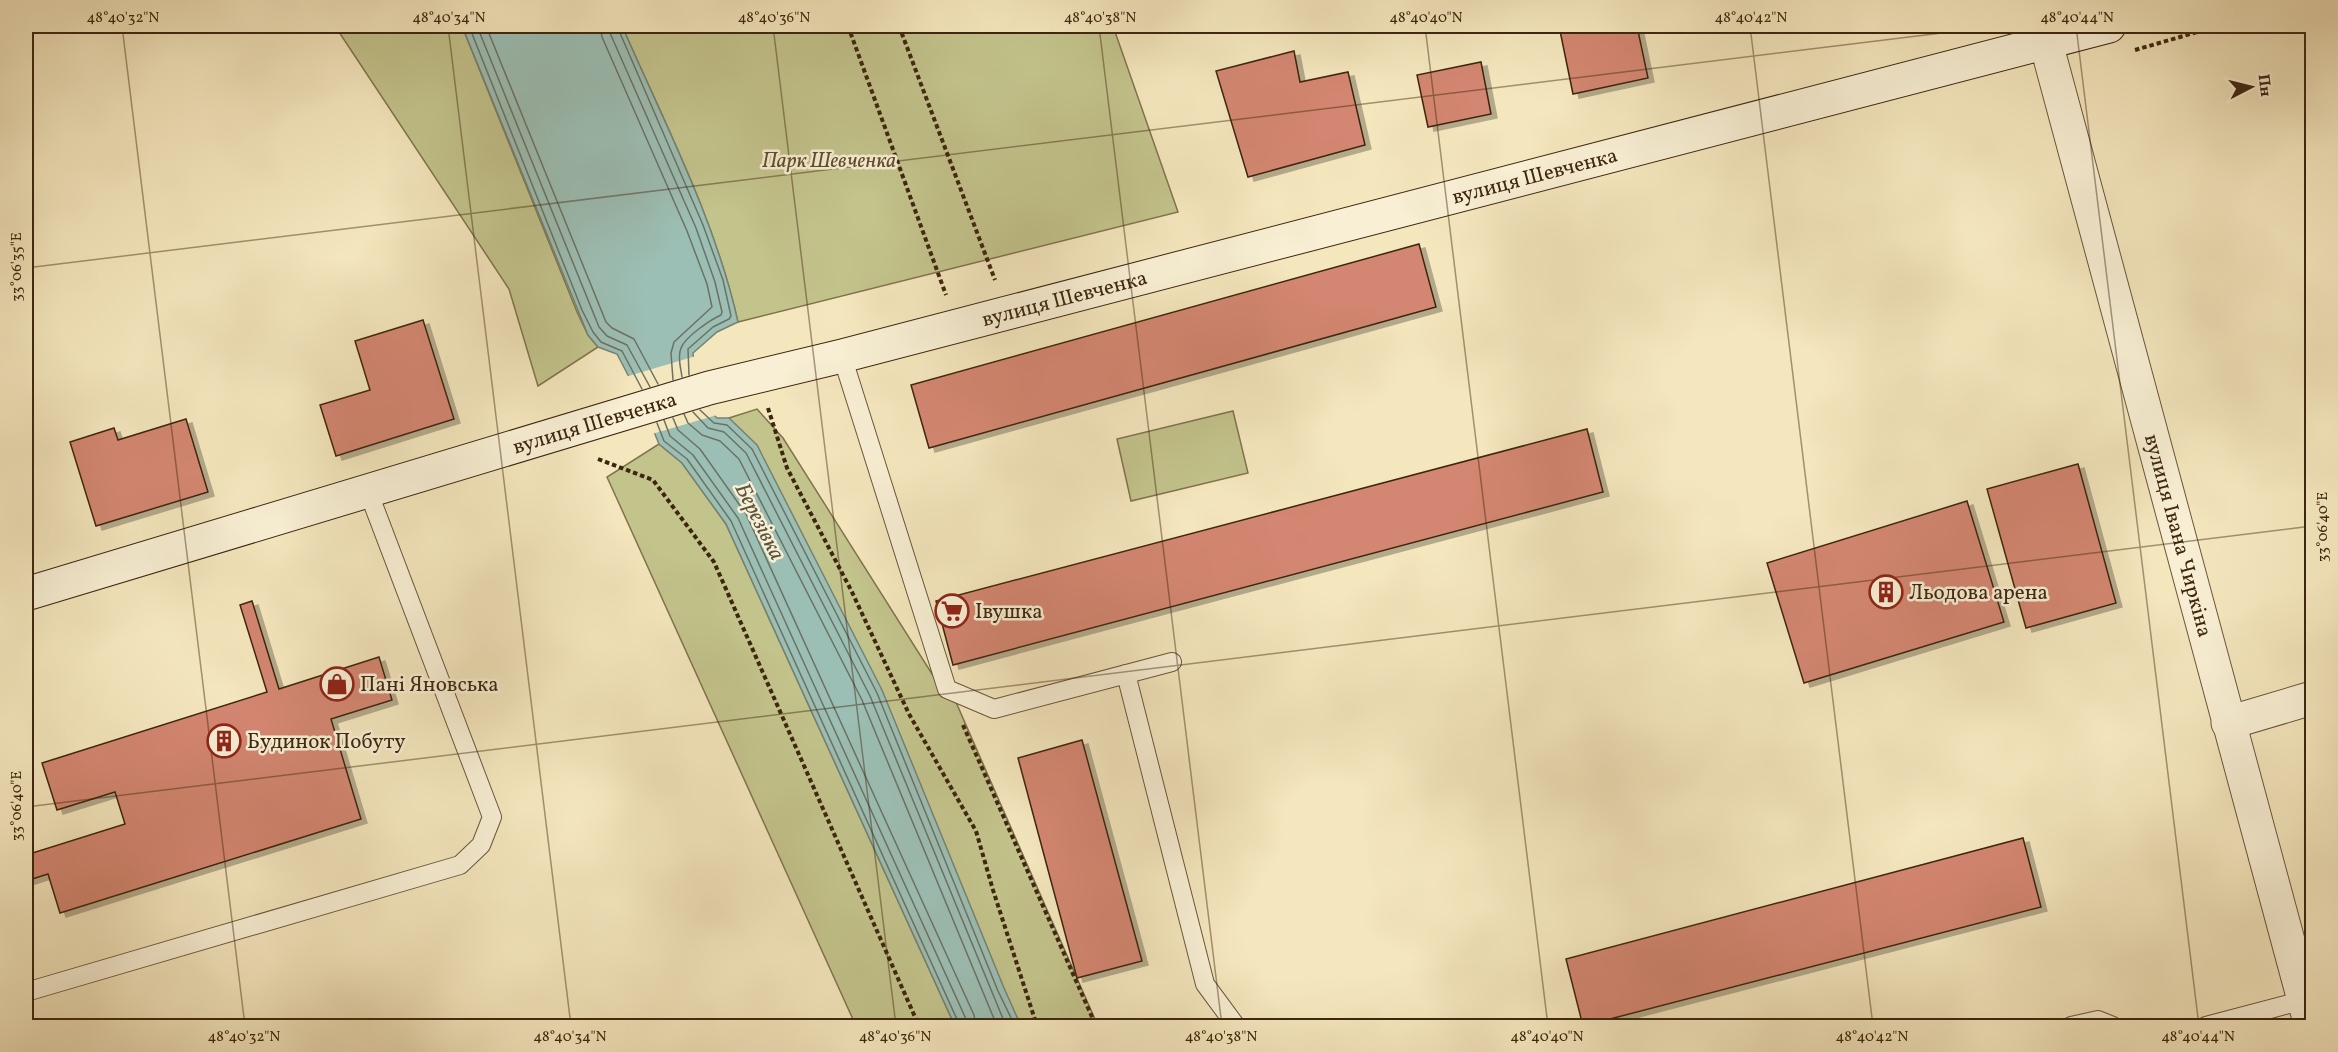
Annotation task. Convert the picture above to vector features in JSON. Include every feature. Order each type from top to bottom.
[{"type":"main road","name":"вулиця Шевченка","points":[[26,594],[709,388],[842,356],[2109,26]]},
{"type":"main road","name":"вулиця Івана Чиркіна","points":[[2046,43],[2307,1013]]},
{"type":"main road","points":[[2228,723],[2313,698]]},
{"type":"lane","points":[[842,356],[947,689],[993,710],[1172,662]]},
{"type":"lane","points":[[26,992],[460,865],[481,845],[492,817],[368,491]]},
{"type":"lane","points":[[1126,674],[1205,984],[1236,1026]]},
{"type":"lane","points":[[2206,1026],[2307,1013]]},
{"type":"lane","points":[[2072,1026],[2098,1020],[2113,1026]]},
{"type":"path","points":[[848,26],[947,299]]},
{"type":"path","points":[[899,26],[997,286]]},
{"type":"path","points":[[768,407],[788,468],[851,590],[909,714],[976,831],[1037,1026]]},
{"type":"path","points":[[597,459],[653,480],[714,562],[919,1026]]},
{"type":"path","points":[[947,689],[1096,1026]]},
{"type":"green space","points":[[335,26],[462,26],[577,312],[588,335],[598,347],[538,386],[509,289]]},
{"type":"green space","name":"Парк Шевченка","points":[[622,26],[1113,26],[1178,212],[738,322],[716,246],[702,208]]},
{"type":"green space","points":[[757,409],[783,438],[939,685],[955,700],[1098,1026],[1021,1026],[729,418]]},
{"type":"green space","points":[[1233,411],[1248,473],[1131,501],[1117,439]]},
{"type":"green space","points":[[659,444],[682,463],[726,524],[955,1026],[856,1026],[607,477]]},
{"type":"water","name":"Березівка","points":[[462,26],[622,26],[702,208],[728,284],[738,322],[717,332],[693,353],[701,396],[717,418],[729,418],[757,445],[882,690],[1021,1026],[955,1026],[726,524],[682,463],[659,444],[641,400],[617,354],[598,347],[588,335]]},
{"type":"pier","points":[[696,356],[699,380],[708,407],[717,415],[652,434],[639,401],[625,377]]},
{"type":"building","points":[[1559,26],[1637,26],[1648,78],[1573,94]]},
{"type":"building","points":[[1294,51],[1300,82],[1348,72],[1365,145],[1248,177],[1216,71]]},
{"type":"building","points":[[1481,62],[1491,114],[1428,127],[1417,75]]},
{"type":"building","points":[[1419,244],[1436,307],[929,448],[911,385]]},
{"type":"building","points":[[423,320],[454,419],[336,456],[320,405],[370,390],[355,341]]},
{"type":"building","points":[[186,419],[208,492],[96,526],[70,442],[114,428],[118,440]]},
{"type":"building","points":[[1587,429],[1603,492],[953,665],[936,601]]},
{"type":"building","points":[[2078,464],[2116,603],[2026,628],[1987,489]]},
{"type":"building","name":"Льодова арена","points":[[1967,501],[2004,622],[1804,683],[1767,563]]},
{"type":"building","name":"Будинок Побуту","points":[[252,601],[279,689],[379,657],[392,700],[331,719],[361,819],[60,913],[48,874],[26,881],[26,855],[125,824],[115,792],[57,810],[42,763],[267,692],[240,605]]},
{"type":"building","points":[[1082,740],[1142,961],[1077,978],[1018,758]]},
{"type":"building","points":[[2023,838],[2041,907],[1583,1026],[1566,959]]},
{"type":"place","name":"Льодова арена","points":[[1886,592]]},
{"type":"place","name":"Івушка","points":[[952,611]]},
{"type":"place","name":"Пані Яновська","points":[[337,684]]},
{"type":"place","name":"Будинок Побуту","points":[[224,741]]}]
